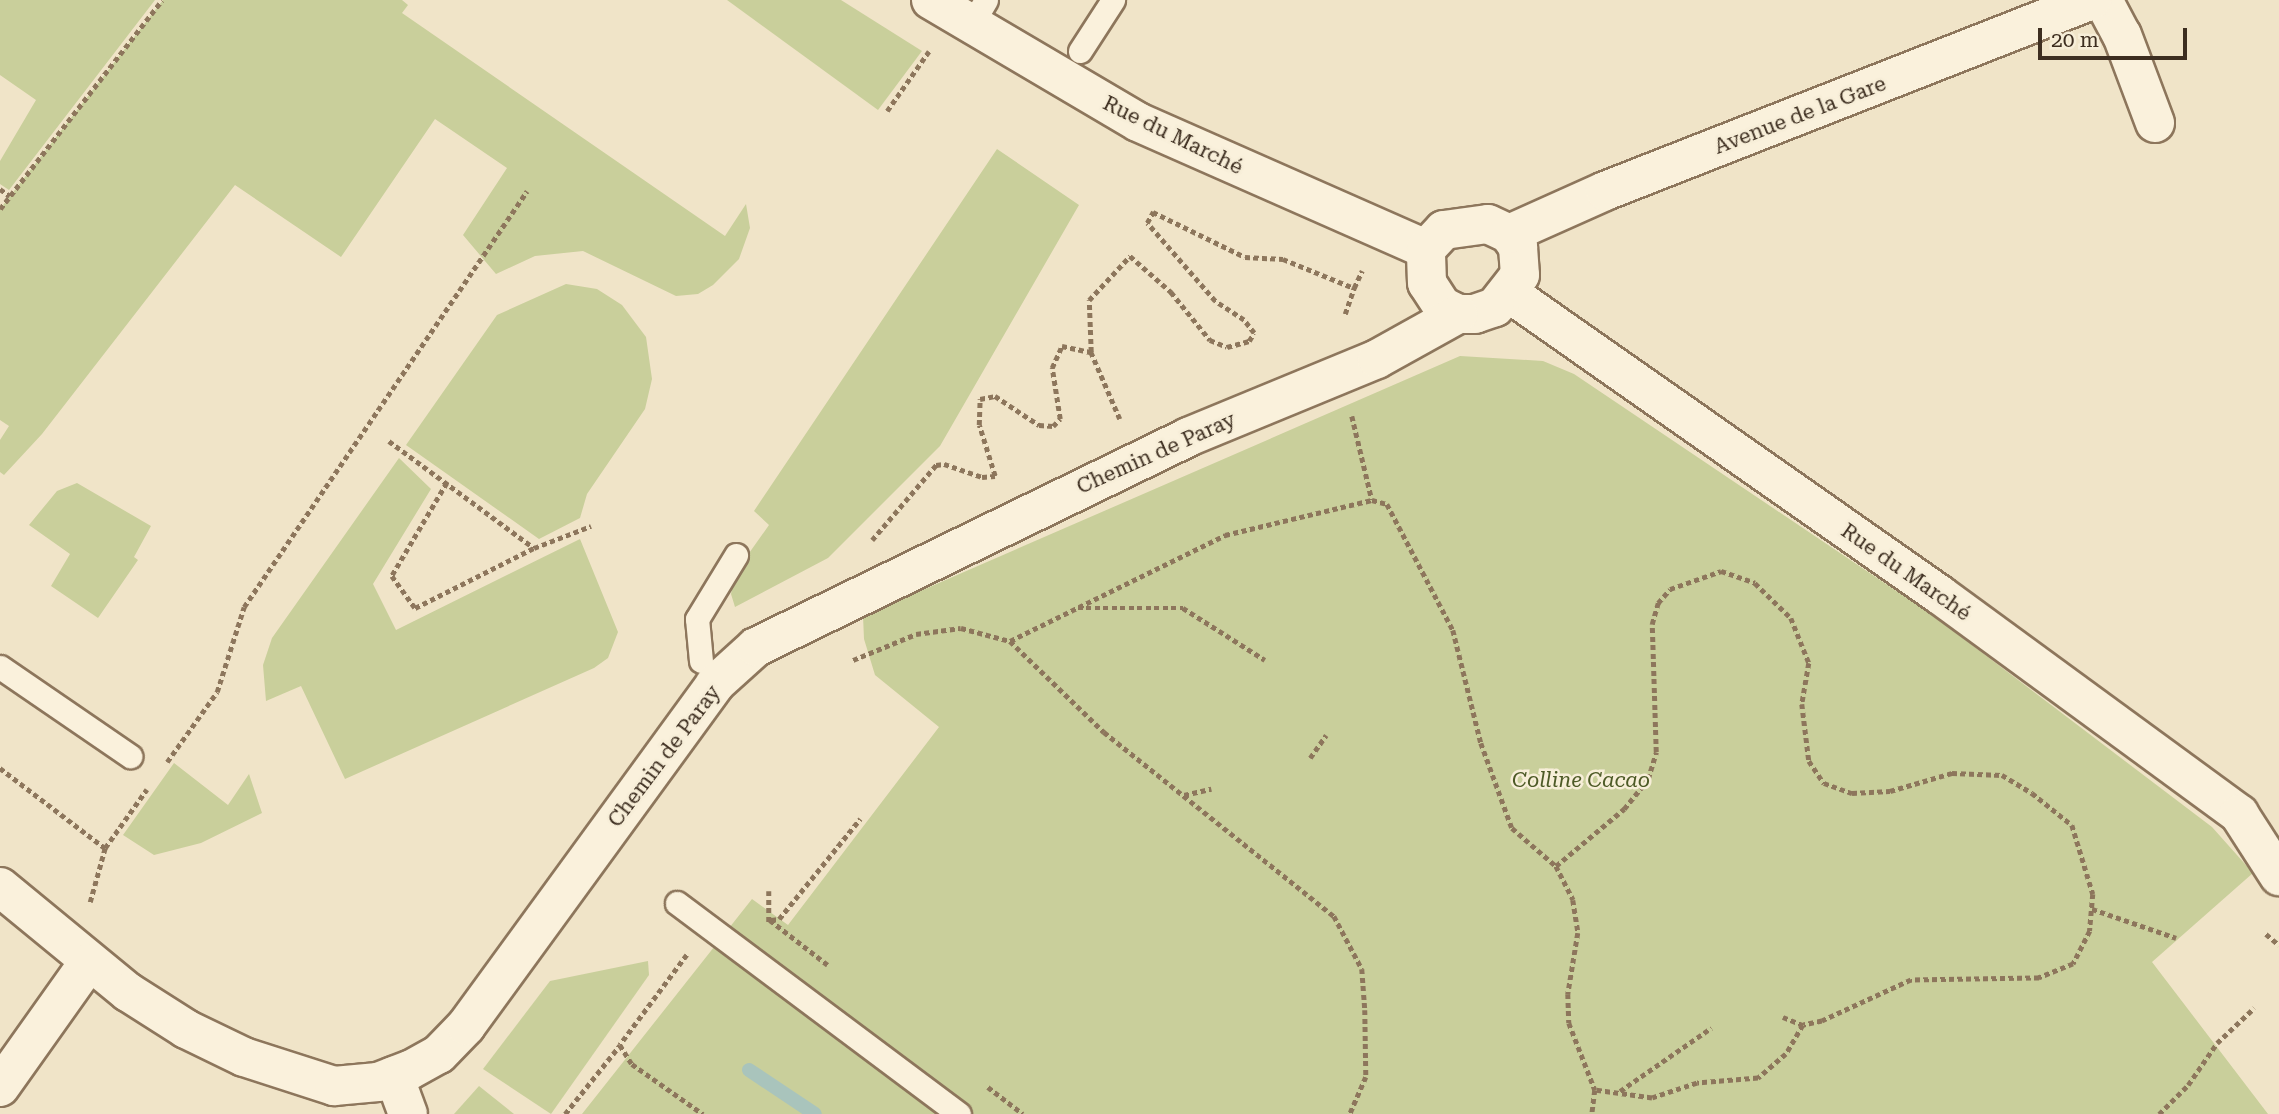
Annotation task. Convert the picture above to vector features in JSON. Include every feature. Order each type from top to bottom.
[{"type":"street","name":"Rue du Marché","points":[[930,0],[978,12],[1138,122],[1426,249]]},
{"type":"street","name":"Avenue de la Gare","points":[[1509,234],[1605,191],[2092,0]]},
{"type":"street","points":[[2103,0],[2122,35],[2155,123]]},
{"type":"street","points":[[1488,224],[1509,234],[1521,259],[1520,275],[1509,293],[1494,307],[1475,314],[1458,314],[1442,306],[1426,283],[1426,249],[1432,238],[1454,228],[1488,224]]},
{"type":"street","name":"Rue du Marché","points":[[1509,293],[1940,595],[2238,814],[2279,876]]},
{"type":"street","name":"Chemin de Paray","points":[[0,887],[88,963],[187,1029],[281,1071],[341,1086],[394,1076],[439,1054],[466,1026],[715,684],[756,647],[1176,442],[1377,359],[1458,314]]},
{"type":"street","points":[[0,1087],[88,963]]},
{"type":"street","points":[[394,1076],[408,1114]]},
{"type":"lane","points":[[1080,51],[1113,0]]},
{"type":"lane","points":[[701,661],[697,619],[736,555]]},
{"type":"lane","points":[[0,667],[130,757]]},
{"type":"lane","points":[[677,903],[960,1114]]},
{"type":"path","points":[[0,209],[162,0]]},
{"type":"path","points":[[887,111],[930,50]]},
{"type":"path","points":[[0,189],[10,196]]},
{"type":"path","points":[[162,769],[217,692],[244,607],[527,191]]},
{"type":"path","points":[[1345,314],[1354,288]]},
{"type":"path","points":[[1091,352],[1120,419]]},
{"type":"path","points":[[1342,374],[1372,500]]},
{"type":"path","points":[[389,440],[534,548]]},
{"type":"path","points":[[447,483],[391,576],[415,608],[534,548],[591,526]]},
{"type":"path","points":[[1010,641],[1225,535],[1372,500],[1387,504],[1453,630],[1481,743],[1512,828],[1556,866],[1573,900],[1578,933],[1568,994],[1569,1023],[1595,1090],[1592,1114]]},
{"type":"path","points":[[1556,866],[1624,809],[1648,779],[1656,752],[1652,624],[1658,603],[1670,589],[1721,571],[1755,583],[1791,618],[1809,663],[1802,704],[1809,761],[1824,783],[1852,793],[1890,791],[1952,773],[2001,775],[2032,793],[2072,825],[2093,894],[2090,931],[2073,964],[2039,978],[1911,980],[1822,1021],[1803,1025],[1783,1017]]},
{"type":"path","points":[[1077,608],[1183,608],[1265,660]]},
{"type":"path","points":[[853,660],[916,634],[961,628],[1010,641],[1104,732],[1334,916],[1362,969],[1366,1077],[1350,1114]]},
{"type":"path","points":[[1310,758],[1326,735]]},
{"type":"path","points":[[0,768],[105,848],[153,781]]},
{"type":"path","points":[[1183,796],[1211,789]]},
{"type":"path","points":[[770,920],[779,919],[860,819]]},
{"type":"path","points":[[2092,909],[2176,938]]},
{"type":"path","points":[[565,1114],[709,926]]},
{"type":"path","points":[[2266,934],[2279,945]]},
{"type":"path","points":[[2159,1114],[2188,1085],[2217,1043],[2254,1008]]},
{"type":"path","points":[[1595,1090],[1620,1091],[1651,1098],[1697,1083],[1758,1078],[1786,1054],[1803,1025]]},
{"type":"path","points":[[1620,1091],[1711,1028]]},
{"type":"path","points":[[620,1045],[632,1064],[703,1114]]},
{"type":"green space","points":[[0,0],[155,0],[9,190],[0,184],[0,161],[36,100],[0,75]]},
{"type":"green space","points":[[163,0],[402,0],[408,5],[402,13],[725,236],[746,204],[750,228],[739,259],[713,285],[698,294],[676,296],[583,251],[535,256],[496,274],[463,235],[507,168],[435,119],[341,257],[235,185],[42,434],[4,475],[0,472],[0,440],[9,426],[0,420],[0,209]]},
{"type":"green space","points":[[727,0],[841,0],[922,51],[878,110]]},
{"type":"green space","points":[[997,149],[1079,205],[940,446],[828,558],[735,607],[731,594],[735,573],[769,525],[754,511]]},
{"type":"green space","points":[[566,284],[597,289],[622,305],[646,337],[652,379],[645,409],[587,494],[580,518],[539,539],[406,445],[497,315]]},
{"type":"green space","name":"Colline Cacao","points":[[1460,356],[1543,361],[1574,374],[1935,617],[2212,827],[2253,873],[2152,962],[2268,1114],[582,1114],[752,899],[788,925],[939,727],[875,675],[864,639],[863,616]]},
{"type":"green space","points":[[399,458],[431,489],[373,584],[396,630],[580,539],[618,632],[608,658],[594,668],[345,779],[301,686],[266,701],[263,665],[272,638]]},
{"type":"green space","points":[[77,483],[151,526],[134,557],[138,560],[98,618],[51,586],[70,554],[29,525],[57,491]]},
{"type":"green space","points":[[174,763],[228,805],[249,774],[262,813],[201,843],[154,855],[123,835]]},
{"type":"green space","points":[[648,961],[649,975],[551,1114],[483,1069],[550,981]]},
{"type":"green space","points":[[479,1086],[514,1114],[454,1114]]},
{"type":"waterway","points":[[749,1070],[815,1114]]}]
